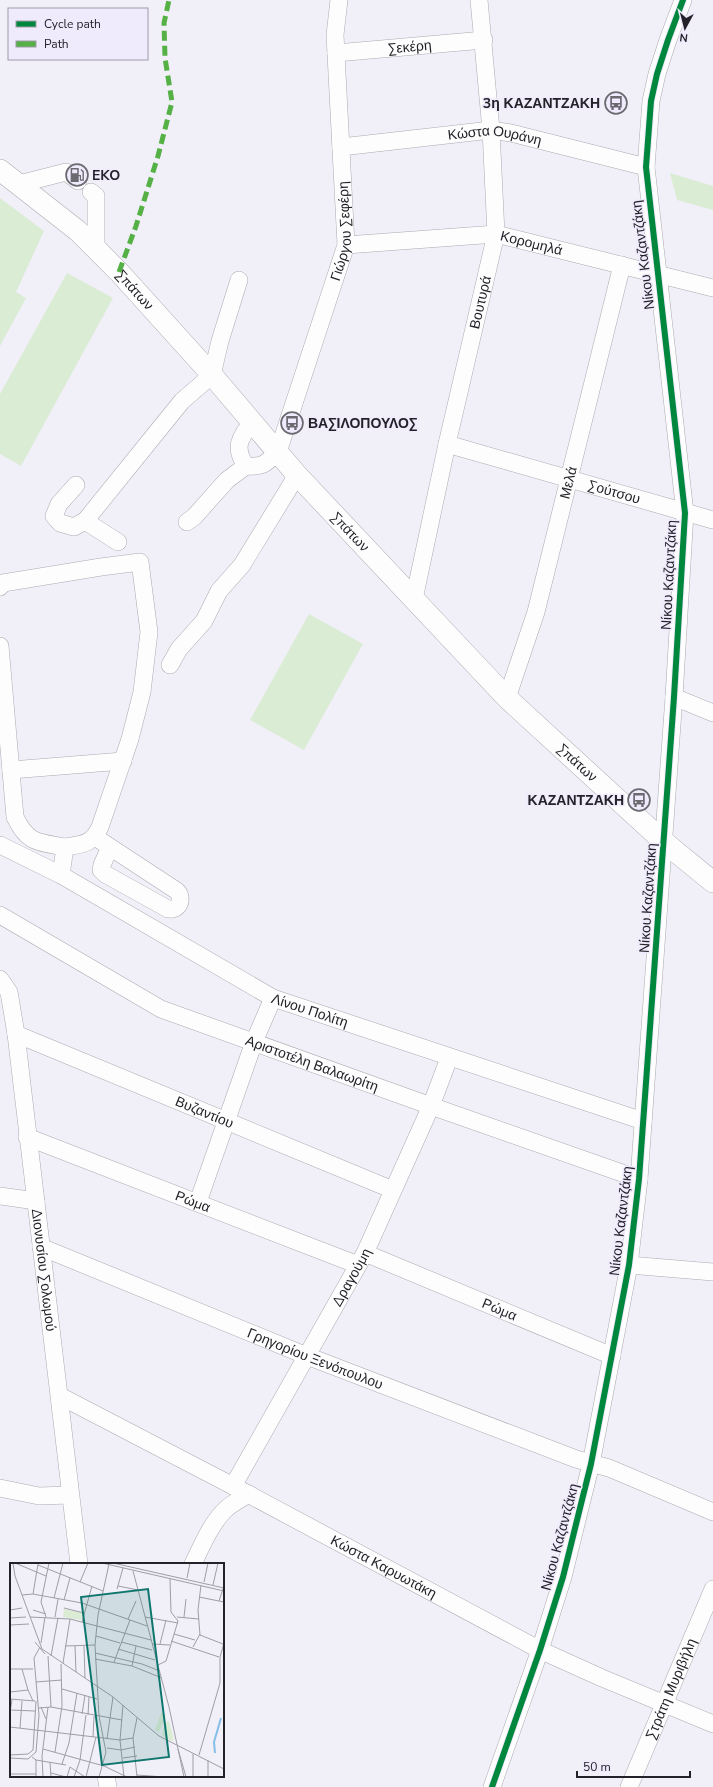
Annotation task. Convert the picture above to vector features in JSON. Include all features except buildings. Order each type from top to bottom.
[{"type":"main road","name":"Σπάτων","points":[[0,170],[78,231],[119,272],[212,375],[297,475],[507,698],[664,842],[713,882]]},
{"type":"street","name":"Γιώργου Σεφέρη","points":[[278,452],[346,245],[335,35],[338,0]]},
{"type":"street","name":"Βουτυρά","points":[[414,599],[447,444],[496,234],[491,130],[484,40],[479,0]]},
{"type":"street","name":"Νίκου Καζαντζάκη","points":[[492,1787],[540,1650],[563,1577],[591,1464],[629,1265],[639,1179],[674,698],[685,513],[646,167],[651,102],[668,40],[683,0]]},
{"type":"street","name":"Σεκέρη","points":[[336,53],[484,40]]},
{"type":"street","name":"Κώστα Ουράνη","points":[[341,147],[491,130],[511,133],[646,167]]},
{"type":"street","points":[[19,184],[66,172],[78,181]]},
{"type":"street","points":[[91,192],[96,196],[96,250]]},
{"type":"street","name":"Κορομηλά","points":[[346,245],[496,234],[713,288]]},
{"type":"street","name":"Μελά","points":[[507,698],[536,612],[570,480],[622,265]]},
{"type":"street","points":[[76,485],[59,504],[54,516],[60,523],[74,527],[85,521],[182,401],[212,375],[220,341],[238,280]]},
{"type":"street","points":[[246,466],[241,459],[238,446],[242,434],[252,422]]},
{"type":"street","name":"Σούτσου","points":[[447,444],[713,520]]},
{"type":"street","points":[[187,522],[194,517],[227,480],[246,466],[258,467],[264,465],[278,452]]},
{"type":"street","points":[[170,665],[179,649],[204,621],[219,591],[242,565],[297,475]]},
{"type":"street","points":[[85,521],[118,542]]},
{"type":"street","points":[[0,587],[3,583],[140,562],[149,632],[142,692],[123,761],[95,837],[86,844],[65,847],[36,842],[22,831],[16,817],[0,646]]},
{"type":"street","points":[[674,698],[713,713]]},
{"type":"street","points":[[11,770],[123,761]]},
{"type":"street","points":[[95,837],[110,847]]},
{"type":"street","name":"Λίνου Πολίτη","points":[[0,845],[61,875],[273,998],[449,1058],[643,1121]]},
{"type":"street","points":[[61,875],[65,847]]},
{"type":"street","name":"Αριστοτέλη Βαλαωρίτη","points":[[0,914],[161,1009],[639,1179]]},
{"type":"street","name":"Διονυσίου Σολωμού","points":[[0,979],[9,992],[16,1034],[27,1137],[60,1396],[79,1563]]},
{"type":"street","points":[[198,1202],[254,1042],[273,998]]},
{"type":"street","name":"Βυζαντίου","points":[[16,1034],[393,1190]]},
{"type":"street","name":"Δραγούμη","points":[[234,1486],[362,1259],[431,1106],[449,1058]]},
{"type":"street","name":"Ρώμα","points":[[27,1137],[198,1202],[362,1259],[612,1356]]},
{"type":"street","points":[[0,1196],[36,1202]]},
{"type":"street","name":"Γρηγορίου Ξενόπουλου","points":[[41,1247],[307,1356],[576,1459],[609,1468],[713,1512]]},
{"type":"street","points":[[629,1265],[713,1272]]},
{"type":"street","name":"Κώστα Καρυωτάκη","points":[[60,1396],[234,1486],[540,1650],[665,1705],[713,1724]]},
{"type":"street","points":[[0,1488],[39,1496],[70,1495]]},
{"type":"street","points":[[194,1563],[218,1518],[232,1504],[249,1494]]},
{"type":"street","name":"Στράτη Μυριβήλη","points":[[629,1787],[665,1705],[708,1618],[713,1589]]},
{"type":"green space","points":[[670,173],[713,186],[713,210],[677,200]]},
{"type":"green space","points":[[0,198],[44,231],[16,292],[26,298],[0,346]]},
{"type":"green space","points":[[67,273],[113,298],[21,466],[0,454],[0,394]]},
{"type":"green space","points":[[309,614],[363,644],[304,750],[250,720]]},
{"type":"marked path","points":[[119,272],[136,226],[158,156],[172,102],[165,58],[164,23],[169,0]]},
{"type":"cycle path","points":[[492,1787],[540,1650],[563,1577],[591,1464],[629,1265],[639,1179],[674,697],[685,513],[646,167],[651,101],[657,74],[683,0]]},
{"type":"place","name":"3η ΚΑΖΑΝΤΖΑΚΗ","points":[[616,103]]},
{"type":"place","name":"EKO","points":[[77,175]]},
{"type":"place","name":"ΒΑΣΙΛΟΠΟΥΛΟΣ","points":[[292,423]]},
{"type":"place","name":"ΚΑΖΑΝΤΖΑΚΗ","points":[[639,800]]}]
